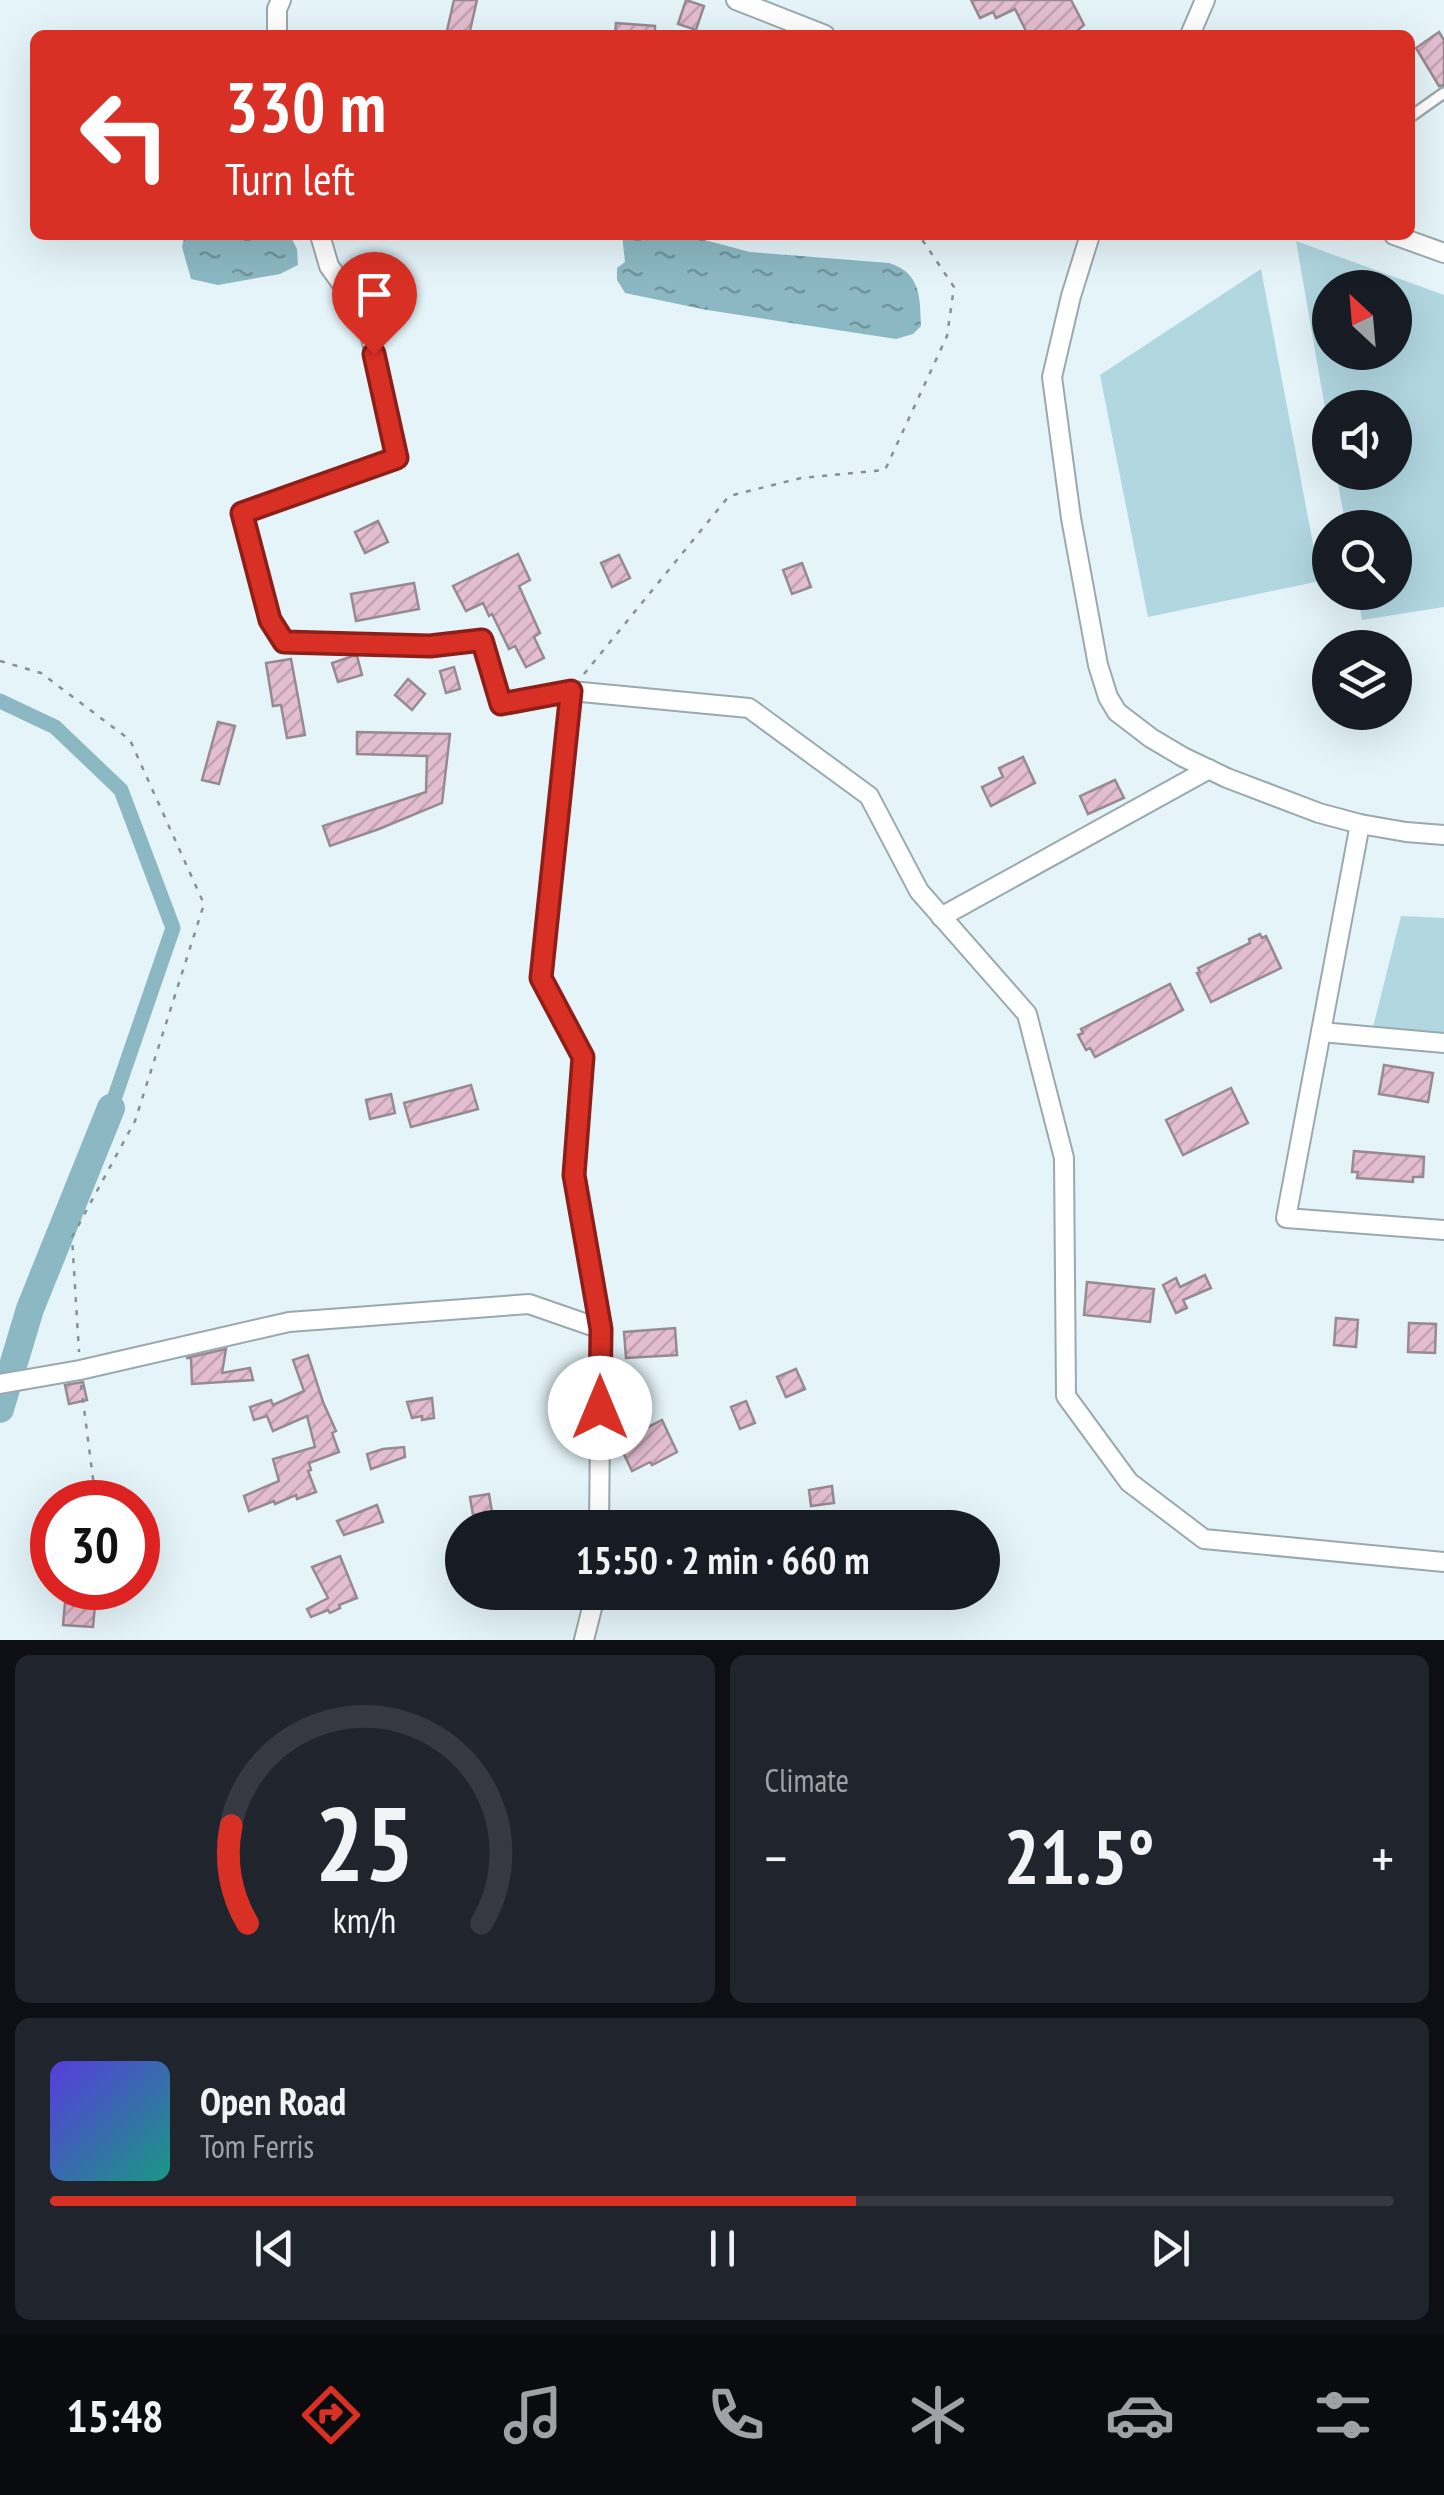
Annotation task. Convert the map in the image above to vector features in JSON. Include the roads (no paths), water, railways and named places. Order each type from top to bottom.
[{"type":"street","points":[[277,30],[280,0]]},
{"type":"street","points":[[736,0],[812,30]]},
{"type":"street","points":[[1192,30],[1205,0]]},
{"type":"street","points":[[321,240],[329,266],[367,319],[397,458],[242,513],[270,620],[284,642],[430,646],[482,640],[501,704],[571,691],[749,708],[870,796],[919,891],[1027,1014],[1064,1158],[1066,1396],[1129,1482],[1204,1539],[1444,1562]]},
{"type":"street","points":[[1088,240],[1052,377],[1071,518],[1098,665],[1108,697],[1117,712],[1150,738],[1209,769],[1360,824],[1444,834]]},
{"type":"street","points":[[1409,240],[1444,252]]},
{"type":"street","points":[[571,691],[541,978],[583,1057],[574,1175],[601,1329],[600,1510]]},
{"type":"street","points":[[941,917],[1209,769]]},
{"type":"street","points":[[1360,824],[1286,1218],[1444,1230]]},
{"type":"street","points":[[1321,1032],[1444,1043]]},
{"type":"street","points":[[0,1384],[80,1370],[289,1322],[529,1304],[601,1329]]},
{"type":"street","points":[[584,1640],[592,1610]]},
{"type":"lane","points":[[1415,113],[1444,93]]},
{"type":"water","points":[[184,240],[292,240],[298,265],[280,274],[218,285],[191,279]]},
{"type":"water","points":[[623,240],[705,240],[750,252],[889,263],[907,273],[917,287],[921,326],[913,334],[896,339],[707,310],[625,293],[617,280],[617,268],[625,262]]},
{"type":"waterway","points":[[0,701],[55,727],[121,790],[173,928],[111,1108]]},
{"type":"waterway","points":[[0,1409],[30,1309],[111,1108]]}]
